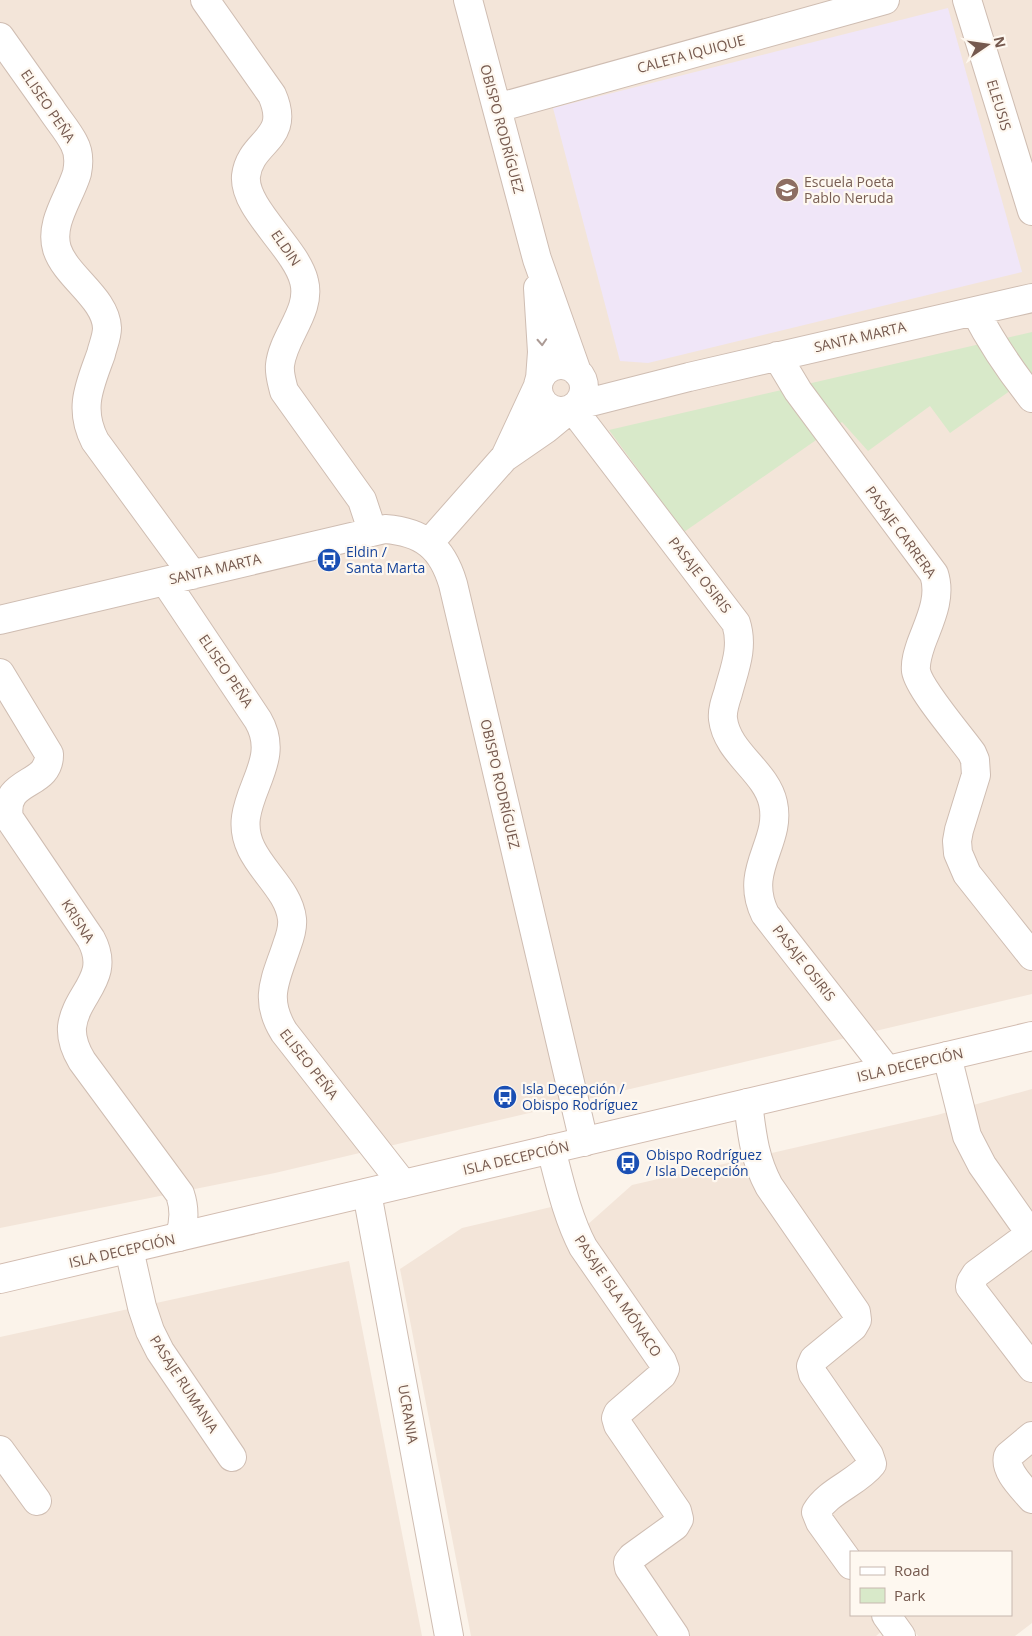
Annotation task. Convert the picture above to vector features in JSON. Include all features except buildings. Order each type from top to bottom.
[{"type":"street","name":"ELDIN","points":[[205,0],[272,95],[277,107],[278,119],[274,131],[248,164],[246,178],[247,188],[256,206],[302,271],[305,285],[303,306],[282,355],[280,377],[284,391],[359,495],[366,510],[370,532]]},
{"type":"street","name":"OBISPO RODRÍGUEZ","points":[[468,0],[537,259],[579,375]]},
{"type":"street","name":"CALETA IQUIQUE","points":[[497,108],[885,0]]},
{"type":"street","name":"ELEUSIS","points":[[967,0],[1032,211]]},
{"type":"street","name":"ELISEO PEÑA","points":[[0,37],[69,134],[78,154],[77,172],[58,221],[55,242],[62,259],[103,312],[107,322],[106,338],[86,403],[86,418],[89,430],[95,441],[193,574]]},
{"type":"street","name":"OBISPO RODRÍGUEZ","points":[[504,458],[539,382],[542,352],[537,259]]},
{"type":"street","name":"SANTA MARTA","points":[[572,408],[689,377],[1032,298]]},
{"type":"street","points":[[975,311],[1003,359],[1032,398]]},
{"type":"street","name":"PASAJE CARRERA","points":[[777,356],[798,392],[934,574],[937,584],[937,597],[918,654],[916,670],[922,685],[972,753],[975,760],[976,775],[959,830],[957,841],[958,854],[967,874],[1032,956]]},
{"type":"street","points":[[557,365],[564,365],[579,375],[583,393],[580,400],[572,408],[553,410],[546,406],[542,400],[539,382],[544,372],[557,365]]},
{"type":"street","name":"SANTA MARTA","points":[[579,375],[689,377]]},
{"type":"street","name":"OBISPO RODRÍGUEZ","points":[[572,408],[546,429],[504,458],[429,543],[445,561],[453,584],[584,1142]]},
{"type":"street","name":"PASAJE OSIRIS","points":[[572,408],[736,623],[740,634],[740,644],[724,708],[724,727],[736,748],[769,792],[775,815],[757,884],[760,904],[765,914],[888,1070]]},
{"type":"street","name":"SANTA MARTA","points":[[0,620],[385,529],[401,530],[416,535],[429,543]]},
{"type":"street","name":"ELISEO PEÑA","points":[[166,581],[258,720],[266,738],[266,756],[245,819],[247,837],[254,854],[289,906],[292,919],[292,930],[274,984],[272,997],[273,1010],[277,1021],[403,1184]]},
{"type":"street","name":"KRISNA","points":[[0,673],[49,754],[47,768],[16,790],[4,805],[12,824],[96,948],[98,969],[75,1017],[72,1028],[76,1050],[82,1061],[180,1194],[184,1226],[179,1237]]},
{"type":"street","name":"ISLA DECEPCIÓN","points":[[0,1279],[1032,1036]]},
{"type":"street","points":[[947,1056],[967,1136],[982,1165],[1025,1226],[1022,1240],[976,1274],[970,1287],[1032,1368]]},
{"type":"street","points":[[748,1103],[753,1144],[760,1169],[769,1186],[856,1312],[857,1320],[853,1327],[814,1359],[810,1366],[813,1374],[869,1455],[872,1464],[866,1472],[821,1504],[816,1512],[820,1522],[850,1564]]},
{"type":"street","name":"PASAJE ISLA MÓNACO","points":[[551,1149],[565,1207],[574,1230],[583,1247],[665,1369],[662,1375],[618,1412],[616,1418],[618,1425],[677,1511],[679,1519],[675,1526],[632,1556],[628,1562],[629,1568],[675,1636]]},
{"type":"street","name":"UCRANIA","points":[[367,1193],[449,1636]]},
{"type":"street","name":"PASAJE RUMANIA","points":[[129,1249],[142,1307],[150,1331],[160,1351],[232,1457]]},
{"type":"street","points":[[1032,1436],[1008,1456],[1007,1466],[1032,1499]]},
{"type":"street","points":[[0,1450],[37,1501]]},
{"type":"street","points":[[887,1616],[901,1636]]},
{"type":"shaded area","points":[[0,0],[1032,0],[1032,994],[275,1173],[0,1228]]},
{"type":"shaded area","name":"Escuela Poeta Pablo Neruda","points":[[948,8],[1022,272],[648,363],[620,361],[553,108]]},
{"type":"shaded area","points":[[1032,1089],[1032,1623],[1015,1636],[918,1636],[903,1616],[1012,1616],[1012,1551],[850,1551],[850,1616],[900,1616],[876,1636],[471,1636],[400,1269],[462,1228],[551,1207],[568,1242],[632,1185],[937,1115]]},
{"type":"shaded area","points":[[349,1261],[422,1636],[0,1636],[0,1337]]},
{"type":"green space","points":[[1032,332],[1032,377],[950,433],[930,406],[868,451],[842,422],[684,532],[609,430]]},
{"type":"place","name":"Escuela Poeta Pablo Neruda","points":[[787,190]]},
{"type":"place","name":"Eldin / Santa Marta","points":[[329,560]]},
{"type":"place","name":"Isla Decepción / Obispo Rodríguez","points":[[505,1097]]},
{"type":"place","name":"Obispo Rodríguez / Isla Decepción","points":[[628,1163]]}]
